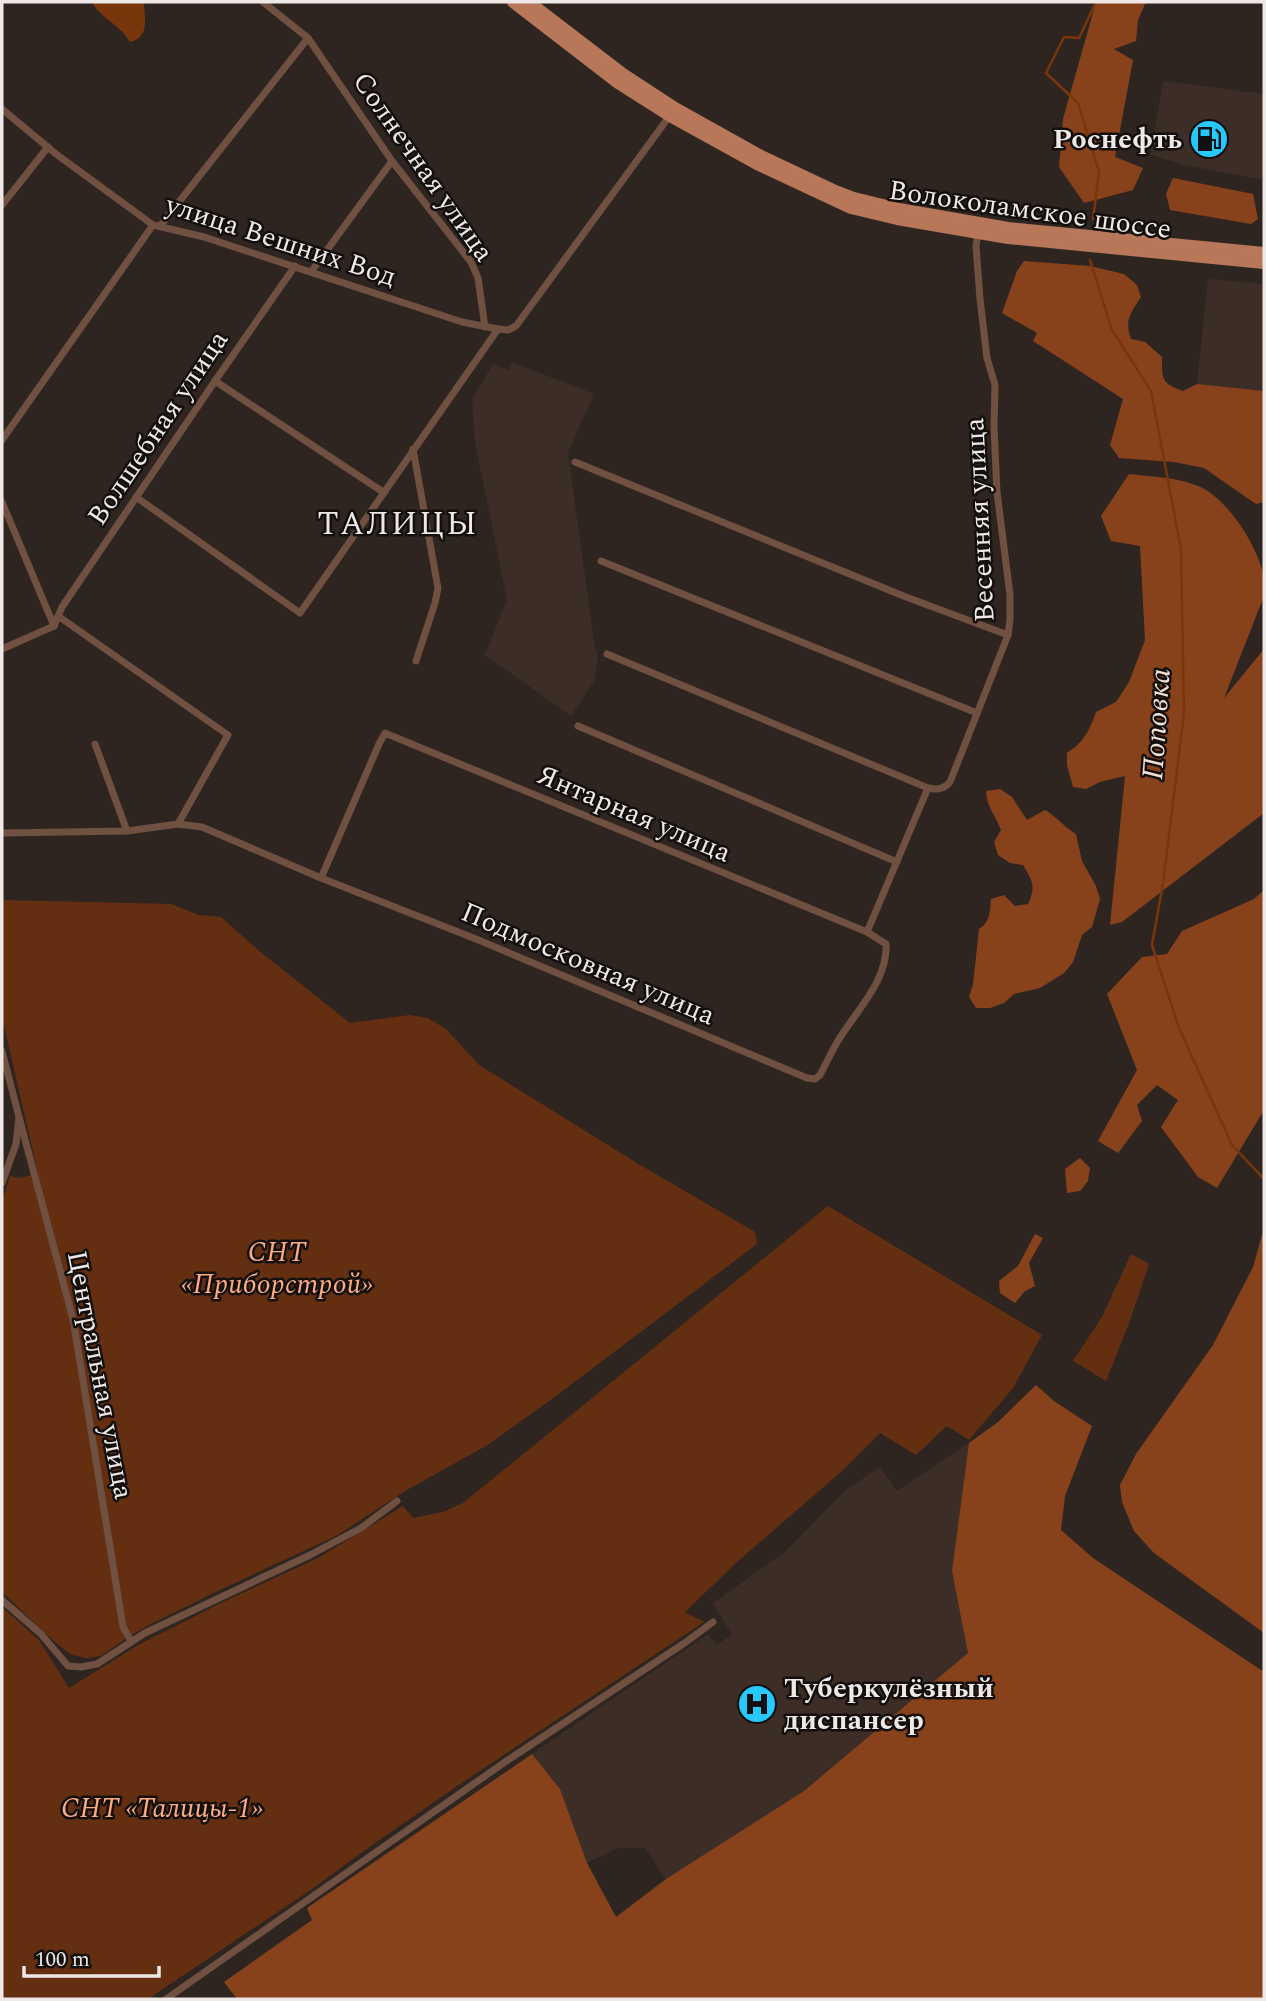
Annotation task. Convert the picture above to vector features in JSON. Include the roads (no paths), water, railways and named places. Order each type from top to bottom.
[{"type":"main road","name":"Волоколамское шоссе","points":[[513,2],[618,83],[832,190],[874,204],[1008,228],[1264,253]]},
{"type":"main road","name":"Волоколамское шоссе","points":[[529,2],[673,112],[757,164],[851,208],[885,217],[978,233],[1264,263]]},
{"type":"street","name":"Солнечная улица","points":[[263,2],[307,38],[392,161],[471,262],[478,278],[485,327]]},
{"type":"street","points":[[2,440],[157,226],[307,38]]},
{"type":"street","name":"улица Вешних Вод","points":[[2,109],[48,147],[157,226],[204,237],[462,321],[508,330],[516,326],[673,112]]},
{"type":"street","points":[[2,205],[48,147]]},
{"type":"street","points":[[311,272],[392,161]]},
{"type":"street","name":"Весенняя улица","points":[[928,788],[937,790],[946,787],[950,782],[1007,635],[1010,620],[1010,595],[997,492],[995,385],[988,358],[980,299],[976,246],[978,233]]},
{"type":"street","name":"Волшебная улица","points":[[54,626],[62,607],[295,266]]},
{"type":"street","points":[[136,497],[300,613],[498,329]]},
{"type":"street","points":[[215,381],[383,492]]},
{"type":"street","points":[[414,449],[438,589],[416,661]]},
{"type":"street","points":[[575,462],[906,597],[1007,635]]},
{"type":"street","points":[[2,502],[54,626],[2,649]]},
{"type":"street","points":[[600,561],[977,713]]},
{"type":"street","points":[[2,833],[127,831],[178,824],[228,735],[58,616]]},
{"type":"street","points":[[607,654],[928,788],[867,932]]},
{"type":"street","points":[[579,726],[897,862]]},
{"type":"street","name":"Янтарная улица","points":[[321,878],[386,733],[867,932]]},
{"type":"street","points":[[95,744],[127,831]]},
{"type":"street","name":"Подмосковная улица","points":[[178,824],[202,827],[807,1078],[815,1079],[820,1075],[883,970],[887,956],[886,944],[867,932]]},
{"type":"street","name":"Центральная улица","points":[[2,1051],[73,1319],[123,1627],[131,1641]]},
{"type":"street","points":[[2,1184],[16,1144],[19,1117]]},
{"type":"street","points":[[2,1600],[41,1634],[68,1665],[81,1667],[97,1664],[131,1641],[361,1528],[397,1501]]},
{"type":"street","points":[[166,1999],[494,1769],[713,1622]]},
{"type":"waterway","name":"Поповка","points":[[1093,219],[1099,172],[1078,103],[1046,73],[1064,37],[1079,38],[1096,2]]},
{"type":"waterway","name":"Поповка","points":[[1090,260],[1112,330],[1151,391],[1181,549],[1184,713],[1163,883],[1152,945],[1179,1028],[1232,1145],[1264,1179]]},
{"type":"place","name":"Роснефть","points":[[1209,139]]},
{"type":"place","name":"Туберкулёзный диспансер","points":[[757,1704]]},
{"type":"district","name":"ТАЛИЦЫ","points":[[398,524]]},
{"type":"park label","name":"СНТ «Приборстрой»","points":[[277,1268]]},
{"type":"park label","name":"СНТ «Талицы-1»","points":[[162,1808]]}]
